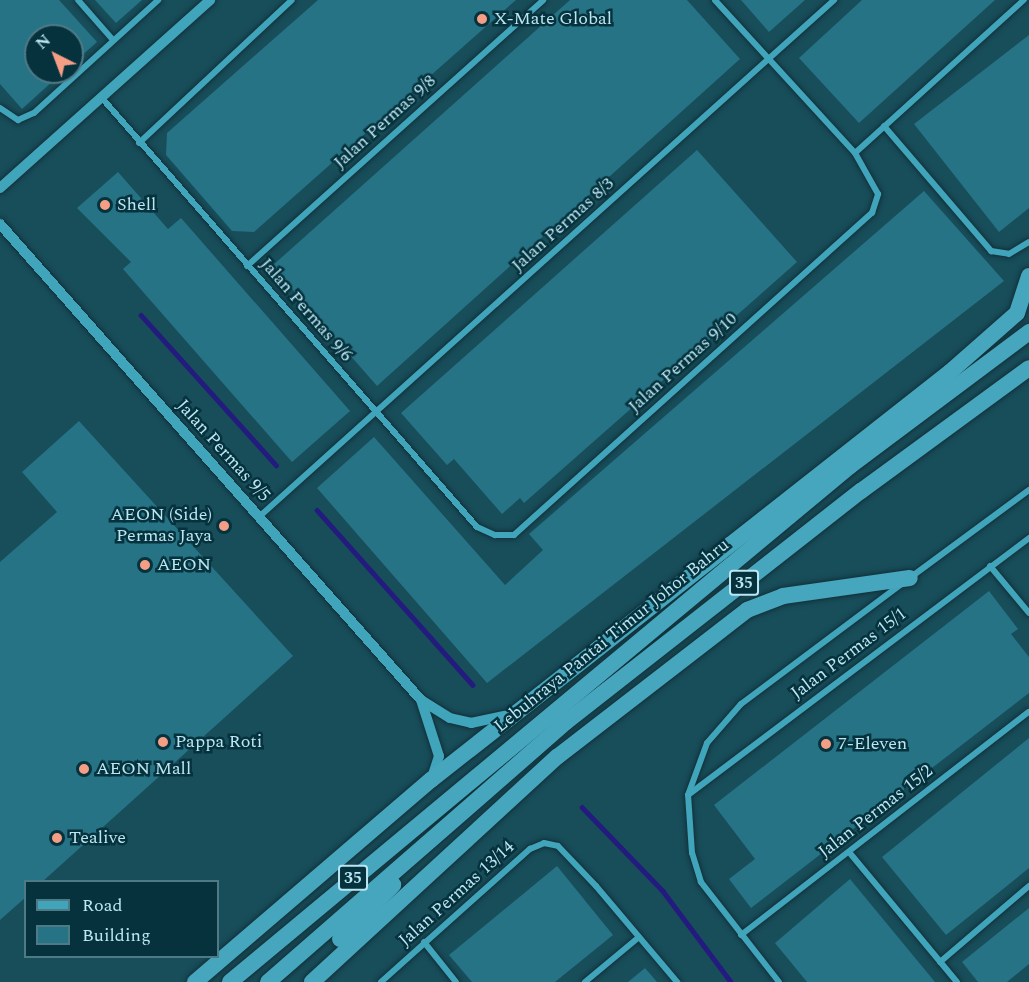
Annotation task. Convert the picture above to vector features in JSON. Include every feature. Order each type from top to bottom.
[{"type":"highway","points":[[195,982],[431,780],[950,372],[1017,313],[1029,276]]},
{"type":"highway","points":[[950,372],[1029,324]]},
{"type":"highway","name":"Lebuhraya Pantai Timur Johor Bahru","points":[[230,982],[850,466],[1029,332]]},
{"type":"highway","name":"Lebuhraya Pantai Timur Johor Bahru","points":[[268,982],[465,807],[566,722],[797,541],[1029,368]]},
{"type":"highway","points":[[312,982],[557,757],[747,610],[783,596],[910,578]]},
{"type":"highway","points":[[299,982],[465,807]]},
{"type":"street","points":[[78,0],[113,40]]},
{"type":"street","points":[[0,108],[18,120],[34,113],[158,0]]},
{"type":"street","points":[[0,188],[210,0]]},
{"type":"street","points":[[139,143],[292,0]]},
{"type":"street","name":"Jalan Permas 9/8","points":[[247,266],[543,0]]},
{"type":"street","points":[[715,0],[855,153],[1024,0]]},
{"type":"street","name":"Jalan Permas 8/3","points":[[260,516],[834,0]]},
{"type":"street","name":"Jalan Permas 9/6","points":[[101,97],[477,527],[495,535]]},
{"type":"street","points":[[884,126],[991,251],[1009,254],[1029,242]]},
{"type":"street","name":"Jalan Permas 9/10","points":[[495,535],[514,535],[872,213],[878,194],[855,153]]},
{"type":"street","name":"Jalan Permas 9/5","points":[[0,224],[421,700],[450,717],[471,723],[495,720],[520,709]]},
{"type":"street","points":[[779,982],[701,882],[692,854],[688,795],[707,743],[741,704],[1029,490]]},
{"type":"street","name":"Jalan Permas 15/1","points":[[688,795],[1029,538]]},
{"type":"street","points":[[990,566],[1029,613]]},
{"type":"street","name":"Jalan Permas 9/5","points":[[421,700],[439,756],[431,780]]},
{"type":"street","name":"Jalan Permas 15/2","points":[[741,935],[1029,712]]},
{"type":"street","name":"Jalan Permas 13/14","points":[[381,982],[530,849],[544,843],[558,846],[677,982]]},
{"type":"street","points":[[849,852],[957,982]]},
{"type":"street","points":[[940,962],[1029,886]]},
{"type":"street","points":[[585,982],[639,937]]},
{"type":"street","points":[[424,942],[456,982]]},
{"type":"building","points":[[0,0],[59,0],[81,24],[24,24],[24,84],[50,84],[22,109],[0,84]]},
{"type":"building","points":[[95,0],[142,0],[116,23]]},
{"type":"building","points":[[318,0],[516,0],[254,232],[232,231],[166,155],[167,133]]},
{"type":"building","points":[[570,0],[687,0],[740,59],[377,386],[272,266]]},
{"type":"building","points":[[741,0],[805,0],[769,32]]},
{"type":"building","points":[[862,0],[995,0],[859,123],[799,58]]},
{"type":"building","points":[[84,28],[97,42],[84,53]]},
{"type":"building","points":[[1029,35],[1029,208],[999,232],[914,124]]},
{"type":"building","points":[[697,150],[797,262],[524,503],[520,498],[502,514],[454,459],[447,465],[401,413]]},
{"type":"building","points":[[118,172],[168,229],[181,218],[350,411],[292,462],[123,269],[131,262],[77,208]]},
{"type":"building","points":[[924,191],[1004,281],[487,683],[317,488],[374,437],[505,585],[543,550],[529,534]]},
{"type":"building","name":"AEON Mall","points":[[79,421],[293,656],[44,880],[24,880],[24,899],[0,920],[0,562],[57,512],[22,472]]},
{"type":"building","points":[[989,591],[1018,629],[1011,634],[1029,657],[1029,693],[751,908],[729,879],[755,859],[714,805]]},
{"type":"building","points":[[1029,738],[1029,868],[946,935],[882,857]]},
{"type":"building","points":[[557,866],[613,935],[555,982],[472,982],[449,955]]},
{"type":"building","points":[[850,879],[935,982],[807,982],[775,943]]},
{"type":"building","points":[[1029,908],[1029,964],[1007,982],[978,982],[962,962]]},
{"type":"building","points":[[645,968],[657,982],[628,982]]},
{"type":"waterway","points":[[141,315],[276,465]]},
{"type":"waterway","points":[[317,510],[473,685]]},
{"type":"waterway","points":[[582,807],[663,891],[731,982]]},
{"type":"place","name":"X-Mate Global","points":[[482,19]]},
{"type":"place","name":"Shell","points":[[105,205]]},
{"type":"place","name":"AEON (Side) Permas Jaya","points":[[224,526]]},
{"type":"place","name":"AEON","points":[[145,565]]},
{"type":"place","name":"Pappa Roti","points":[[163,742]]},
{"type":"place","name":"7-Eleven","points":[[826,744]]},
{"type":"place","name":"AEON Mall","points":[[84,769]]},
{"type":"place","name":"Tealive","points":[[57,838]]}]
